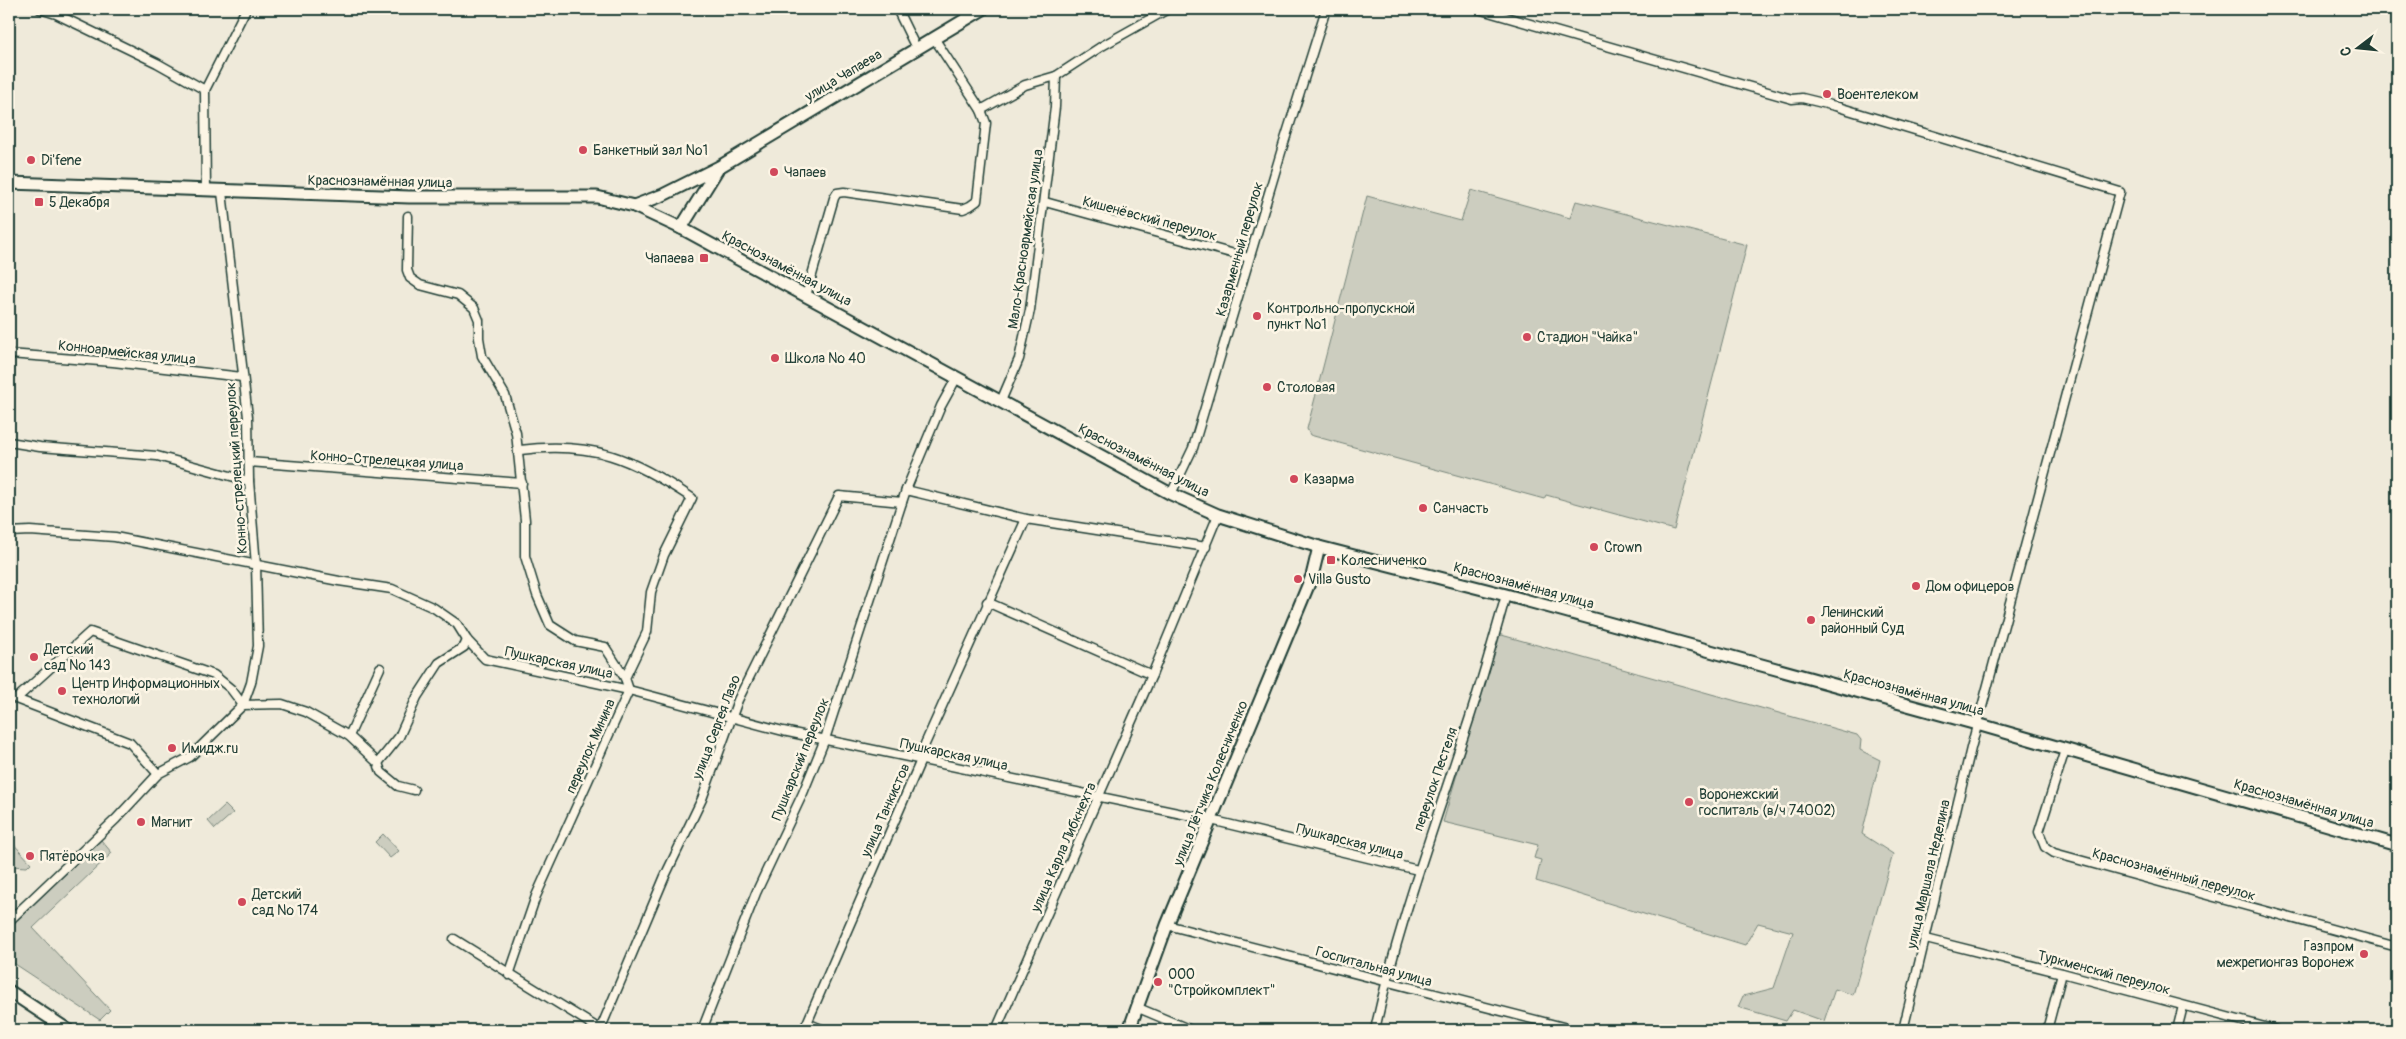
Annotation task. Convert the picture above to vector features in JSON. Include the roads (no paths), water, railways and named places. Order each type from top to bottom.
[{"type":"street","points":[[40,9],[56,14],[149,59],[206,90]]},
{"type":"street","points":[[206,191],[206,90],[246,9]]},
{"type":"street","points":[[897,9],[916,48]]},
{"type":"street","name":"улица Чапаева","points":[[634,206],[668,193],[719,167],[983,9]]},
{"type":"street","points":[[982,110],[1025,85],[1056,76],[1102,46],[1168,9]]},
{"type":"street","name":"Казарменный переулок","points":[[1172,494],[1193,448],[1326,9]]},
{"type":"street","name":"улица Маршала Неделина","points":[[1478,9],[1783,97],[1792,99],[1802,98],[1835,106],[2120,192],[1978,724],[1903,1030]]},
{"type":"street","points":[[806,296],[834,198],[838,193],[844,192],[962,208],[970,206],[977,201],[986,123],[982,110],[934,38]]},
{"type":"street","name":"Мало-Красноармейская улица","points":[[1001,401],[1019,359],[1028,318],[1045,202],[1055,107],[1056,76]]},
{"type":"street","name":"улица Чапаева","points":[[681,228],[719,167]]},
{"type":"street","name":"Краснознамённая улица","points":[[9,183],[222,192],[409,197],[597,197],[634,206],[681,228],[1172,494],[1218,515],[1319,547],[1506,595],[1978,724],[2397,845]]},
{"type":"street","name":"Конно-стрелецкий переулок","points":[[222,192],[248,417],[249,481],[256,565],[258,646],[250,684],[243,705]]},
{"type":"street","name":"Кишенёвский переулок","points":[[1045,202],[1249,258]]},
{"type":"street","name":"переулок Минина","points":[[408,216],[407,262],[410,278],[420,285],[458,295],[474,308],[480,320],[482,356],[505,395],[520,450],[525,556],[537,595],[550,625],[575,641],[605,647],[625,678],[628,690],[536,896],[509,975]]},
{"type":"street","name":"Конноармейская улица","points":[[9,354],[113,362],[242,377]]},
{"type":"street","name":"Пушкарский переулок","points":[[702,1030],[756,893],[803,793],[825,740],[906,490],[941,406],[957,377]]},
{"type":"street","points":[[9,442],[40,447],[157,456],[249,481]]},
{"type":"street","points":[[520,450],[543,447],[603,452],[646,470],[692,498],[664,555],[651,592],[647,632],[625,678]]},
{"type":"street","name":"Конно-Стрелецкая улица","points":[[249,462],[522,483]]},
{"type":"street","points":[[906,490],[1026,519],[1206,547]]},
{"type":"street","name":"улица Сергея Лазо","points":[[600,1030],[665,876],[702,799],[738,700],[839,496],[902,502]]},
{"type":"street","name":"улица Карла Либкнехта","points":[[996,1030],[1152,675],[1218,515]]},
{"type":"street","name":"улица Танкистов","points":[[806,1026],[921,760],[925,744],[1026,519]]},
{"type":"street","points":[[9,532],[30,531],[114,537],[392,589],[434,608],[457,624],[468,640],[464,647],[439,663],[417,697],[399,737],[378,763]]},
{"type":"street","name":"улица Лётчика Колесниченко","points":[[1129,1030],[1167,925],[1312,576],[1319,547]]},
{"type":"street","name":"переулок Пестеля","points":[[1375,1030],[1386,982],[1418,870],[1461,745],[1506,595]]},
{"type":"street","points":[[988,602],[1152,675]]},
{"type":"street","points":[[158,774],[130,743],[16,699],[90,632],[214,675],[231,689],[243,705]]},
{"type":"street","name":"Пушкарская улица","points":[[468,640],[485,659],[628,690],[825,740],[1212,820],[1418,870]]},
{"type":"street","points":[[349,736],[380,668]]},
{"type":"street","points":[[9,921],[116,819],[158,774],[190,757],[243,705],[282,704],[306,712],[349,736],[378,763],[381,772],[398,786],[414,790]]},
{"type":"street","name":"Краснознамённый переулок","points":[[2065,750],[2039,832],[2045,847],[2054,853],[2397,948]]},
{"type":"street","name":"Госпитальная улица","points":[[1167,925],[1575,1030]]},
{"type":"street","points":[[454,939],[600,1030]]},
{"type":"street","name":"Туркменский переулок","points":[[1926,939],[2276,1030]]},
{"type":"street","points":[[2047,1030],[2062,973]]},
{"type":"street","points":[[9,991],[68,1030]]},
{"type":"street","points":[[2177,1030],[2183,1006]]},
{"type":"street","points":[[1136,1007],[1191,1030]]},
{"type":"street","points":[[806,1026],[824,1030]]},
{"type":"place","name":"Воентелеком","points":[[1827,94]]},
{"type":"place","name":"Банкетный зал №1","points":[[583,150]]},
{"type":"place","name":"Di'fene","points":[[31,160]]},
{"type":"place","name":"Чапаев","points":[[774,172]]},
{"type":"place","name":"5 Декабря","points":[[39,202]]},
{"type":"place","name":"Чапаева","points":[[704,258]]},
{"type":"place","name":"Контрольно-пропускной пункт №1","points":[[1257,316]]},
{"type":"place","name":"Стадион \"Чайка\"","points":[[1527,337]]},
{"type":"place","name":"Школа № 40","points":[[775,358]]},
{"type":"place","name":"Столовая","points":[[1267,387]]},
{"type":"place","name":"Казарма","points":[[1294,479]]},
{"type":"place","name":"Санчасть","points":[[1423,508]]},
{"type":"place","name":"Crown","points":[[1594,547]]},
{"type":"place","name":"Колесниченко","points":[[1331,560]]},
{"type":"place","name":"Villa Gusto","points":[[1298,579]]},
{"type":"place","name":"Дом офицеров","points":[[1916,586]]},
{"type":"place","name":"Ленинский районный Суд","points":[[1811,620]]},
{"type":"place","name":"Детский сад № 143","points":[[34,657]]},
{"type":"place","name":"Центр Информационных технологий","points":[[62,691]]},
{"type":"place","name":"Имидж.ru","points":[[172,748]]},
{"type":"place","name":"Воронежский госпиталь (в/ч 74002)","points":[[1689,802]]},
{"type":"place","name":"Магнит","points":[[141,822]]},
{"type":"place","name":"Пятёрочка","points":[[30,856]]},
{"type":"place","name":"Детский сад № 174","points":[[242,902]]},
{"type":"place","name":"Газпром межрегионгаз Воронеж","points":[[2364,954]]},
{"type":"place","name":"ООО \"Стройкомплект\"","points":[[1158,982]]}]
